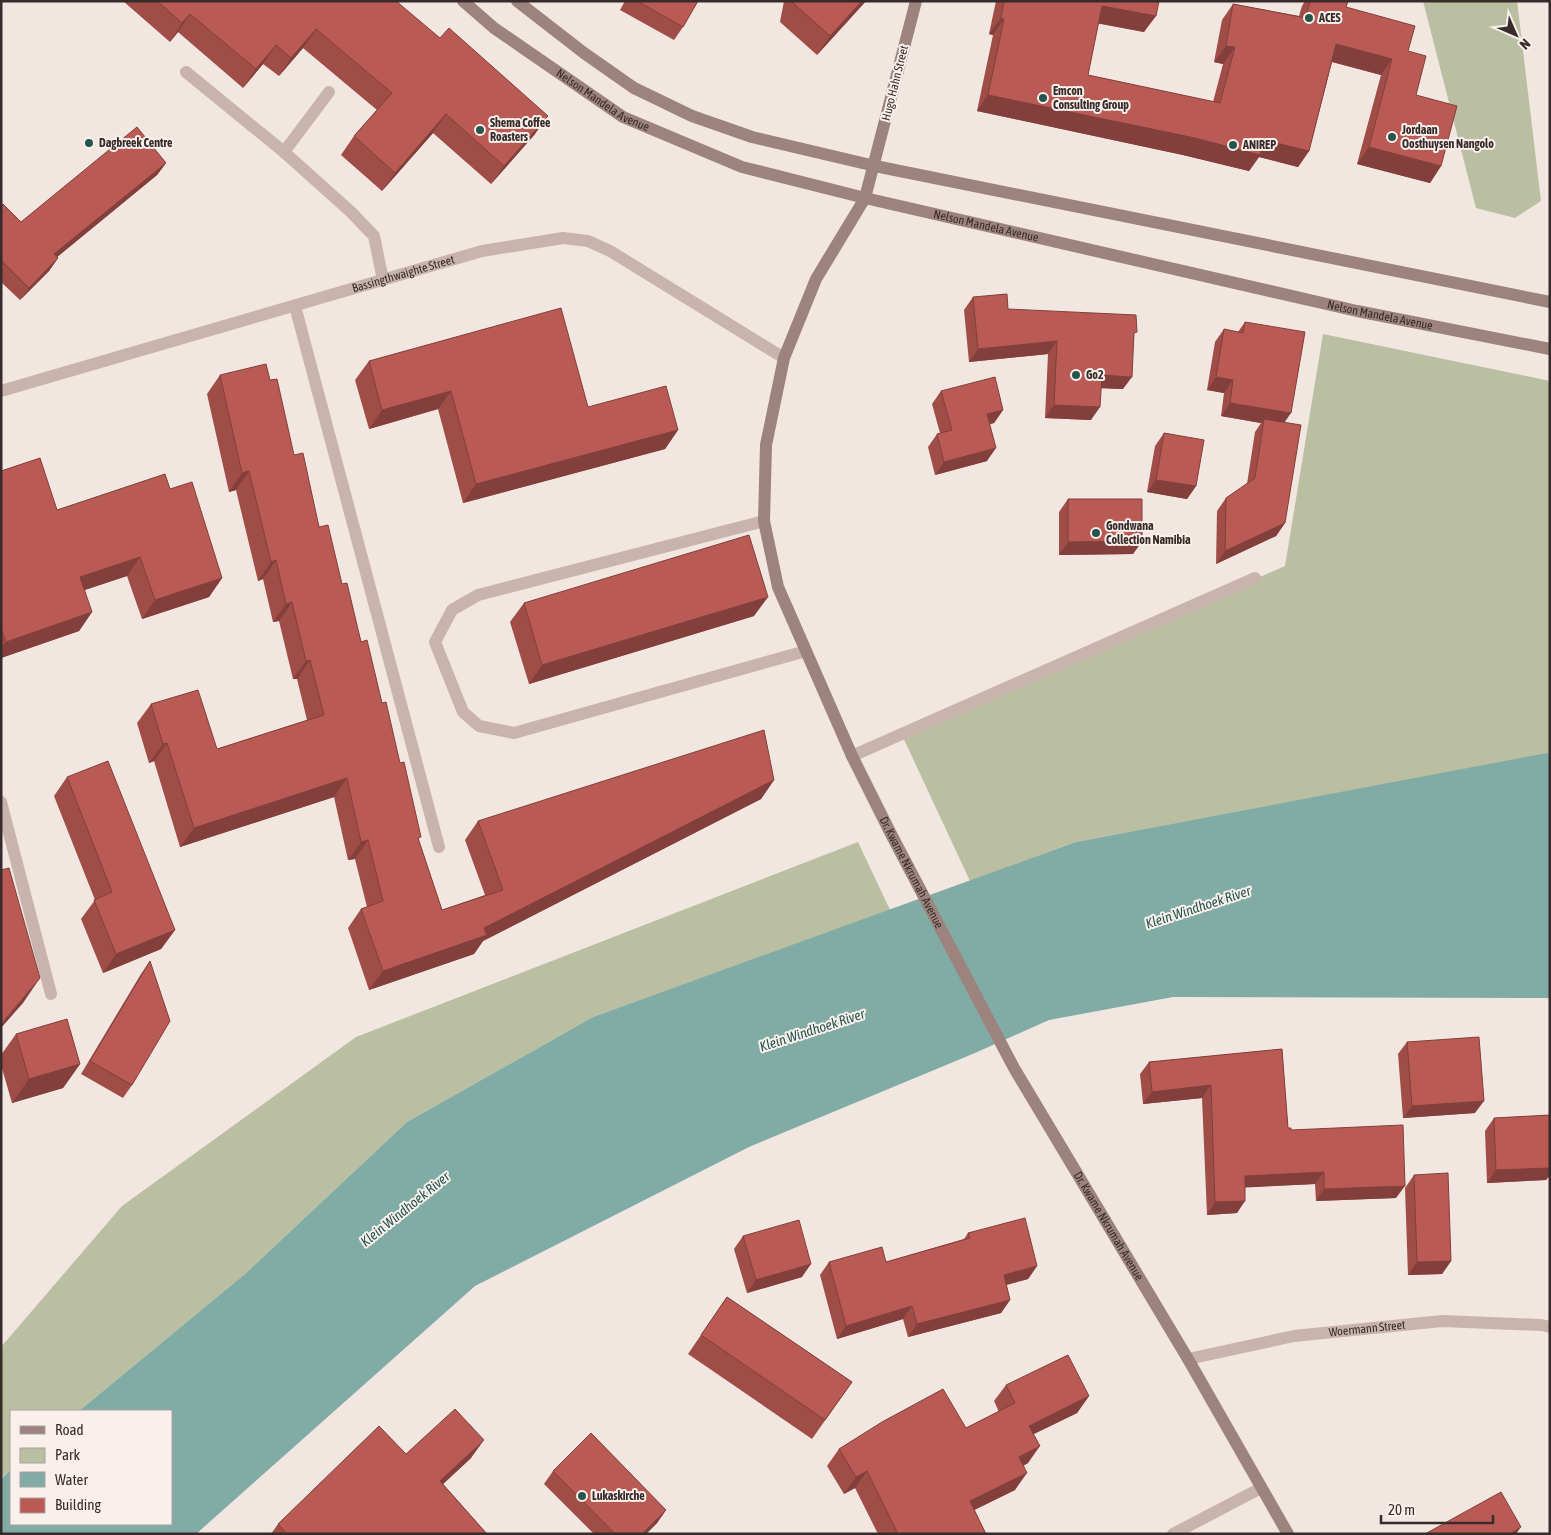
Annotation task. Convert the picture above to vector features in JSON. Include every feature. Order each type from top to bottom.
[{"type":"main road","name":"Nelson Mandela Avenue","points":[[463,1],[494,28],[623,117],[742,167],[865,198],[1357,311],[1550,349]]},
{"type":"main road","name":"Nelson Mandela Avenue","points":[[517,1],[584,53],[634,88],[692,116],[752,137],[875,166],[1550,302]]},
{"type":"main road","name":"Hugo Hahn Street","points":[[875,166],[916,1]]},
{"type":"main road","name":"Dr. Kwame Nkrumah Avenue","points":[[875,166],[865,198],[816,279],[784,358],[766,445],[764,521],[778,587],[852,756],[1014,1068],[1188,1359],[1288,1534]]},
{"type":"street","points":[[186,72],[284,152],[351,212],[374,236],[382,280]]},
{"type":"street","points":[[284,152],[329,92]]},
{"type":"street","name":"Bassingthwaighte Street","points":[[1,392],[482,251],[563,238],[588,241],[610,251],[784,358]]},
{"type":"street","points":[[295,306],[439,847]]},
{"type":"street","points":[[764,521],[478,594],[452,610],[435,642],[463,712],[479,726],[514,733],[806,650]]},
{"type":"street","points":[[852,756],[1255,578]]},
{"type":"street","points":[[1,802],[51,994]]},
{"type":"street","name":"Woermann Street","points":[[1188,1359],[1294,1336],[1442,1321],[1550,1327]]},
{"type":"street","points":[[1173,1534],[1262,1488]]},
{"type":"green space","points":[[1423,1],[1517,1],[1541,201],[1515,218],[1476,208]]},
{"type":"green space","points":[[1323,334],[1550,381],[1550,753],[1076,842],[970,881],[901,733],[1285,566]]},
{"type":"green space","points":[[858,842],[890,910],[593,1017],[407,1122],[245,1274],[80,1410],[10,1410],[10,1470],[1,1478],[1,1347],[122,1206],[356,1037]]},
{"type":"water","name":"Klein Windhoek River","points":[[1550,753],[1550,998],[1173,997],[1049,1020],[975,1053],[749,1147],[475,1286],[196,1534],[1,1534],[1,1479],[10,1470],[10,1525],[172,1525],[172,1410],[80,1410],[245,1274],[407,1122],[593,1017],[1076,842]]},
{"type":"building","points":[[157,1],[396,1],[440,38],[449,28],[548,116],[504,166],[446,114],[395,173],[354,136],[392,93],[316,29],[291,58],[276,45],[256,69],[190,14],[182,23]]},
{"type":"building","points":[[637,1],[698,1],[683,27]]},
{"type":"building","points":[[793,1],[862,1],[830,36]]},
{"type":"building","points":[[1004,1],[1159,1],[1156,16],[1102,6],[1088,75],[1220,103],[1235,47],[1226,46],[1233,4],[1306,18],[1310,1],[1348,1],[1346,7],[1415,26],[1408,51],[1426,56],[1416,95],[1457,106],[1441,166],[1369,147],[1392,59],[1336,44],[1309,151],[1264,140],[1260,155],[1195,138],[988,95],[1004,19],[1001,18]]},
{"type":"building","points":[[137,127],[166,163],[54,254],[58,258],[29,288],[1,260],[1,206],[3,204],[21,222]]},
{"type":"building","points":[[1007,294],[1008,309],[1136,315],[1137,332],[1134,333],[1132,377],[1102,375],[1100,407],[1054,405],[1057,341],[978,349],[973,297]]},
{"type":"building","points":[[561,308],[588,407],[666,386],[678,430],[476,484],[451,391],[382,410],[369,361]]},
{"type":"building","points":[[1245,322],[1305,332],[1291,413],[1230,403],[1233,380],[1216,377],[1224,329],[1243,333]]},
{"type":"building","points":[[266,364],[270,380],[277,379],[294,455],[303,453],[319,527],[328,525],[342,584],[347,583],[361,642],[367,640],[382,703],[386,702],[400,763],[404,762],[421,837],[418,838],[442,910],[503,890],[478,821],[764,730],[774,780],[484,928],[487,935],[383,971],[361,909],[383,901],[368,840],[361,842],[347,778],[194,828],[167,743],[163,744],[151,704],[198,690],[217,749],[324,715],[310,660],[306,661],[292,602],[286,604],[276,560],[271,562],[249,471],[242,473],[220,375]]},
{"type":"building","points":[[995,377],[1003,410],[987,414],[996,448],[944,462],[937,434],[952,430],[941,391]]},
{"type":"building","points":[[1264,419],[1301,425],[1285,523],[1225,551],[1226,498],[1255,478]]},
{"type":"building","points":[[1164,433],[1204,440],[1196,486],[1156,480]]},
{"type":"building","points":[[40,458],[57,510],[165,474],[170,489],[192,482],[222,578],[155,600],[140,557],[80,577],[92,612],[6,642],[1,628],[1,471]]},
{"type":"building","name":"Gondwana Collection Namibia","points":[[1068,499],[1142,499],[1142,541],[1068,542]]},
{"type":"building","points":[[749,535],[768,597],[542,665],[524,603]]},
{"type":"building","points":[[108,761],[175,930],[116,954],[94,900],[112,892],[67,777]]},
{"type":"building","points":[[9,868],[40,978],[1,1024],[1,870]]},
{"type":"building","points":[[150,961],[170,1021],[132,1085],[90,1061]]},
{"type":"building","points":[[67,1019],[80,1064],[29,1079],[16,1034]]},
{"type":"building","points":[[1479,1037],[1484,1101],[1412,1106],[1407,1042]]},
{"type":"building","points":[[1282,1049],[1288,1128],[1291,1128],[1291,1130],[1403,1125],[1405,1186],[1324,1189],[1324,1172],[1245,1176],[1245,1201],[1215,1202],[1211,1085],[1152,1092],[1149,1062]]},
{"type":"building","points":[[1550,1115],[1550,1168],[1496,1170],[1494,1118]]},
{"type":"building","points":[[1448,1173],[1451,1261],[1417,1262],[1414,1175]]},
{"type":"building","points":[[1025,1218],[1037,1266],[1004,1275],[1010,1300],[917,1324],[912,1306],[846,1326],[829,1262],[882,1247],[886,1262],[970,1238],[968,1233]]},
{"type":"building","points":[[799,1220],[811,1264],[756,1280],[743,1236]]},
{"type":"building","points":[[727,1297],[852,1382],[825,1420],[701,1335]]},
{"type":"building","points":[[1068,1355],[1089,1396],[1029,1426],[1040,1446],[1019,1457],[1027,1473],[970,1501],[986,1534],[898,1534],[867,1471],[856,1477],[839,1449],[882,1422],[943,1389],[966,1428],[1015,1403],[1006,1385]]},
{"type":"building","points":[[455,1409],[484,1440],[440,1481],[487,1534],[287,1534],[278,1524],[379,1426],[406,1454]]},
{"type":"building","name":"Lukaskirche","points":[[591,1433],[666,1510],[642,1534],[615,1534],[553,1471]]},
{"type":"building","points":[[1501,1492],[1521,1527],[1509,1534],[1425,1534]]},
{"type":"place","name":"ACES","points":[[1309,18]]},
{"type":"place","name":"Emcon Consulting Group","points":[[1043,98]]},
{"type":"place","name":"Shema Coffee Roasters","points":[[480,130]]},
{"type":"place","name":"Jordaan Oosthuysen Nangolo","points":[[1392,137]]},
{"type":"place","name":"Dagbreek Centre","points":[[89,143]]},
{"type":"place","name":"ANIREP","points":[[1233,145]]},
{"type":"place","name":"Go2","points":[[1076,375]]},
{"type":"place","name":"Gondwana Collection Namibia","points":[[1096,533]]},
{"type":"place","name":"Lukaskirche","points":[[582,1496]]}]
